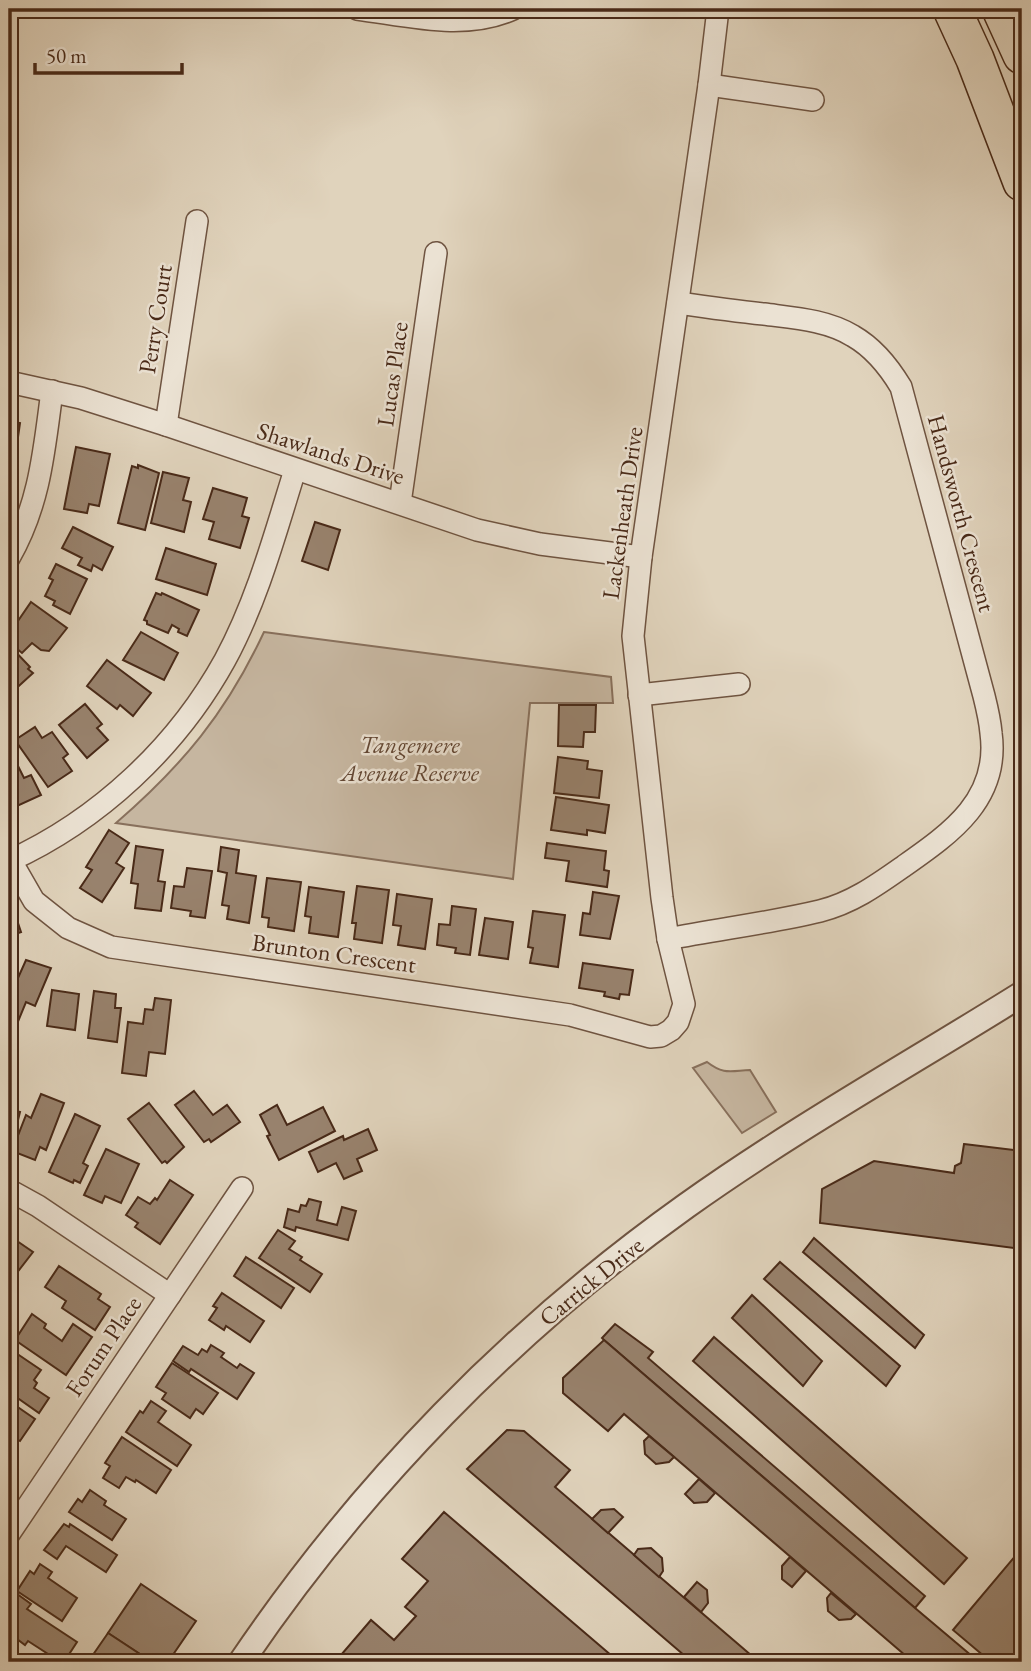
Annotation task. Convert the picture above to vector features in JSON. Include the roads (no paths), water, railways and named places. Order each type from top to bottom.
[{"type":"highway","points":[[952,9],[975,59],[1022,182]]},
{"type":"highway","points":[[1001,9],[1022,55]]},
{"type":"highway","points":[[1014,9],[1022,31]]},
{"type":"street","points":[[358,9],[456,22],[478,20],[513,9]]},
{"type":"street","name":"Lackenheath Drive","points":[[678,1023],[684,1004],[668,939],[633,636],[641,557],[718,9]]},
{"type":"street","points":[[709,85],[813,100]]},
{"type":"street","name":"Perry Court","points":[[166,425],[197,221]]},
{"type":"street","name":"Lucas Place","points":[[400,503],[436,253]]},
{"type":"street","name":"Handsworth Crescent","points":[[668,939],[820,911],[848,902],[875,887],[947,836],[964,820],[984,787],[992,747],[984,696],[901,387],[892,372],[853,336],[833,327],[808,320],[678,303]]},
{"type":"street","name":"Shawlands Drive","points":[[9,382],[52,391],[166,425],[477,530],[540,544],[641,557]]},
{"type":"street","points":[[9,558],[34,502],[43,465],[52,391]]},
{"type":"street","points":[[10,861],[61,832],[118,792],[171,739],[190,713],[224,661],[245,618],[295,470]]},
{"type":"street","points":[[639,695],[739,684]]},
{"type":"street","name":"Brunton Crescent","points":[[10,861],[34,901],[68,928],[111,947],[570,1015],[650,1037],[661,1036],[678,1023]]},
{"type":"street","name":"Carrick Drive","points":[[241,1662],[347,1520],[402,1457],[443,1413],[580,1287],[677,1213],[734,1174],[1022,994]]},
{"type":"street","name":"Forum Place","points":[[9,1534],[242,1188]]},
{"type":"street","points":[[9,1190],[38,1206],[170,1295]]},
{"type":"park label","name":"Tangemere Avenue Reserve","points":[[410,758]]}]
